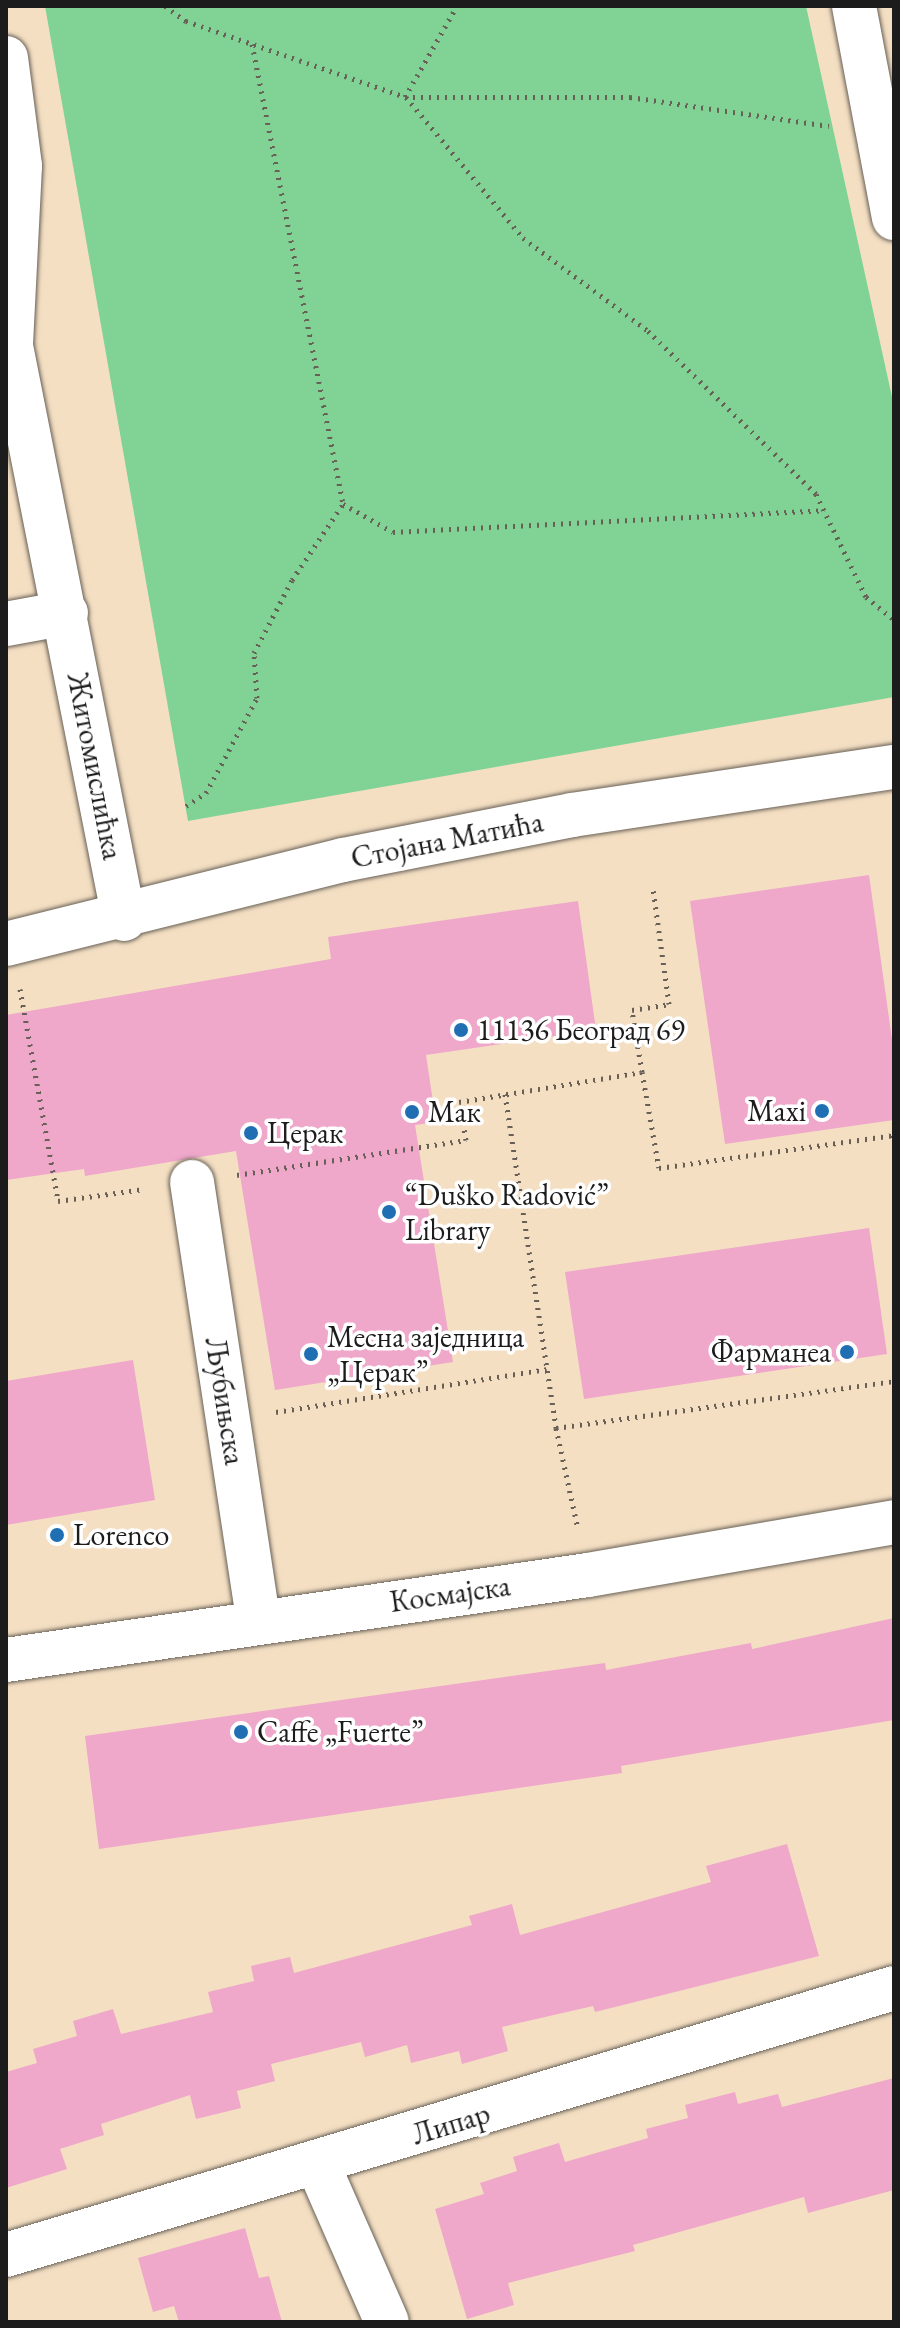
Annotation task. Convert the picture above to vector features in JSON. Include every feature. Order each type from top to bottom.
[{"type":"street","points":[[854,6],[892,199]]},
{"type":"street","name":"Житомислићка","points":[[6,58],[20,166],[9,346],[66,613],[124,919]]},
{"type":"street","points":[[6,624],[66,613]]},
{"type":"street","name":"Стојана Матића","points":[[9,943],[124,919],[256,880],[557,818],[894,767]]},
{"type":"street","name":"Љубињска","points":[[192,1182],[258,1619]]},
{"type":"street","name":"Космајска","points":[[6,1660],[258,1619],[588,1575],[894,1522]]},
{"type":"street","name":"Липар","points":[[6,2255],[318,2165],[894,1988]]},
{"type":"street","points":[[318,2165],[387,2322]]},
{"type":"path","points":[[165,6],[186,21],[405,97],[630,97],[877,133]]},
{"type":"path","points":[[405,97],[457,6]]},
{"type":"path","points":[[186,806],[206,793],[257,698],[254,653],[292,580],[343,504],[252,44]]},
{"type":"path","points":[[405,97],[523,238],[648,331],[816,494],[866,597],[894,620]]},
{"type":"path","points":[[343,504],[393,532],[824,510]]},
{"type":"path","points":[[653,888],[669,1004],[632,1010],[659,1168],[893,1135],[894,1140]]},
{"type":"path","points":[[9,943],[58,1201],[466,1140],[459,1102],[642,1072]]},
{"type":"path","points":[[505,1094],[556,1428],[579,1533]]},
{"type":"path","points":[[262,1415],[547,1369]]},
{"type":"path","points":[[556,1428],[894,1381]]},
{"type":"green space","points":[[45,6],[806,6],[894,406],[894,697],[188,821]]},
{"type":"building","points":[[869,875],[894,1054],[894,1120],[725,1144],[690,901]]},
{"type":"building","points":[[578,901],[596,1030],[426,1055],[436,1122],[415,1125],[453,1362],[275,1390],[236,1151],[85,1176],[84,1169],[6,1180],[6,1015],[331,959],[328,937]]},
{"type":"building","points":[[869,1228],[887,1354],[584,1399],[565,1272]]},
{"type":"building","points":[[133,1360],[155,1500],[6,1525],[6,1381]]},
{"type":"building","points":[[894,1618],[894,1720],[621,1766],[622,1773],[99,1849],[85,1736],[605,1663],[606,1670],[751,1643],[752,1649]]},
{"type":"building","points":[[787,1844],[819,1956],[595,2012],[593,2006],[502,2027],[508,2051],[462,2064],[459,2051],[411,2063],[407,2045],[365,2057],[361,2042],[271,2064],[275,2081],[237,2091],[241,2108],[196,2119],[190,2095],[101,2124],[104,2135],[60,2149],[67,2169],[6,2188],[6,2072],[37,2063],[33,2049],[77,2036],[73,2021],[113,2009],[121,2034],[213,2012],[208,1992],[254,1981],[251,1966],[290,1957],[294,1973],[472,1925],[469,1916],[512,1904],[520,1935],[711,1882],[706,1866]]},
{"type":"building","points":[[894,2078],[894,2190],[808,2213],[804,2197],[633,2245],[635,2251],[508,2283],[514,2305],[467,2319],[435,2209],[484,2194],[480,2183],[517,2171],[513,2157],[559,2143],[565,2162],[648,2138],[646,2129],[688,2118],[685,2105],[735,2092],[738,2104],[778,2094],[782,2107]]},
{"type":"building","points":[[245,2228],[259,2278],[269,2276],[282,2322],[179,2322],[174,2306],[153,2312],[138,2258]]},
{"type":"place","name":"11136 Београд 69","points":[[461,1030]]},
{"type":"place","name":"Maxi","points":[[822,1111]]},
{"type":"place","name":"Мак","points":[[412,1112]]},
{"type":"place","name":"Церак","points":[[251,1133]]},
{"type":"place","name":"“Duško Radović” Library","points":[[389,1212]]},
{"type":"place","name":"Фарманеа","points":[[847,1352]]},
{"type":"place","name":"Месна заједница „Церак”","points":[[311,1354]]},
{"type":"place","name":"Lorenco","points":[[57,1535]]},
{"type":"place","name":"Caffe „Fuerte”","points":[[241,1732]]}]
